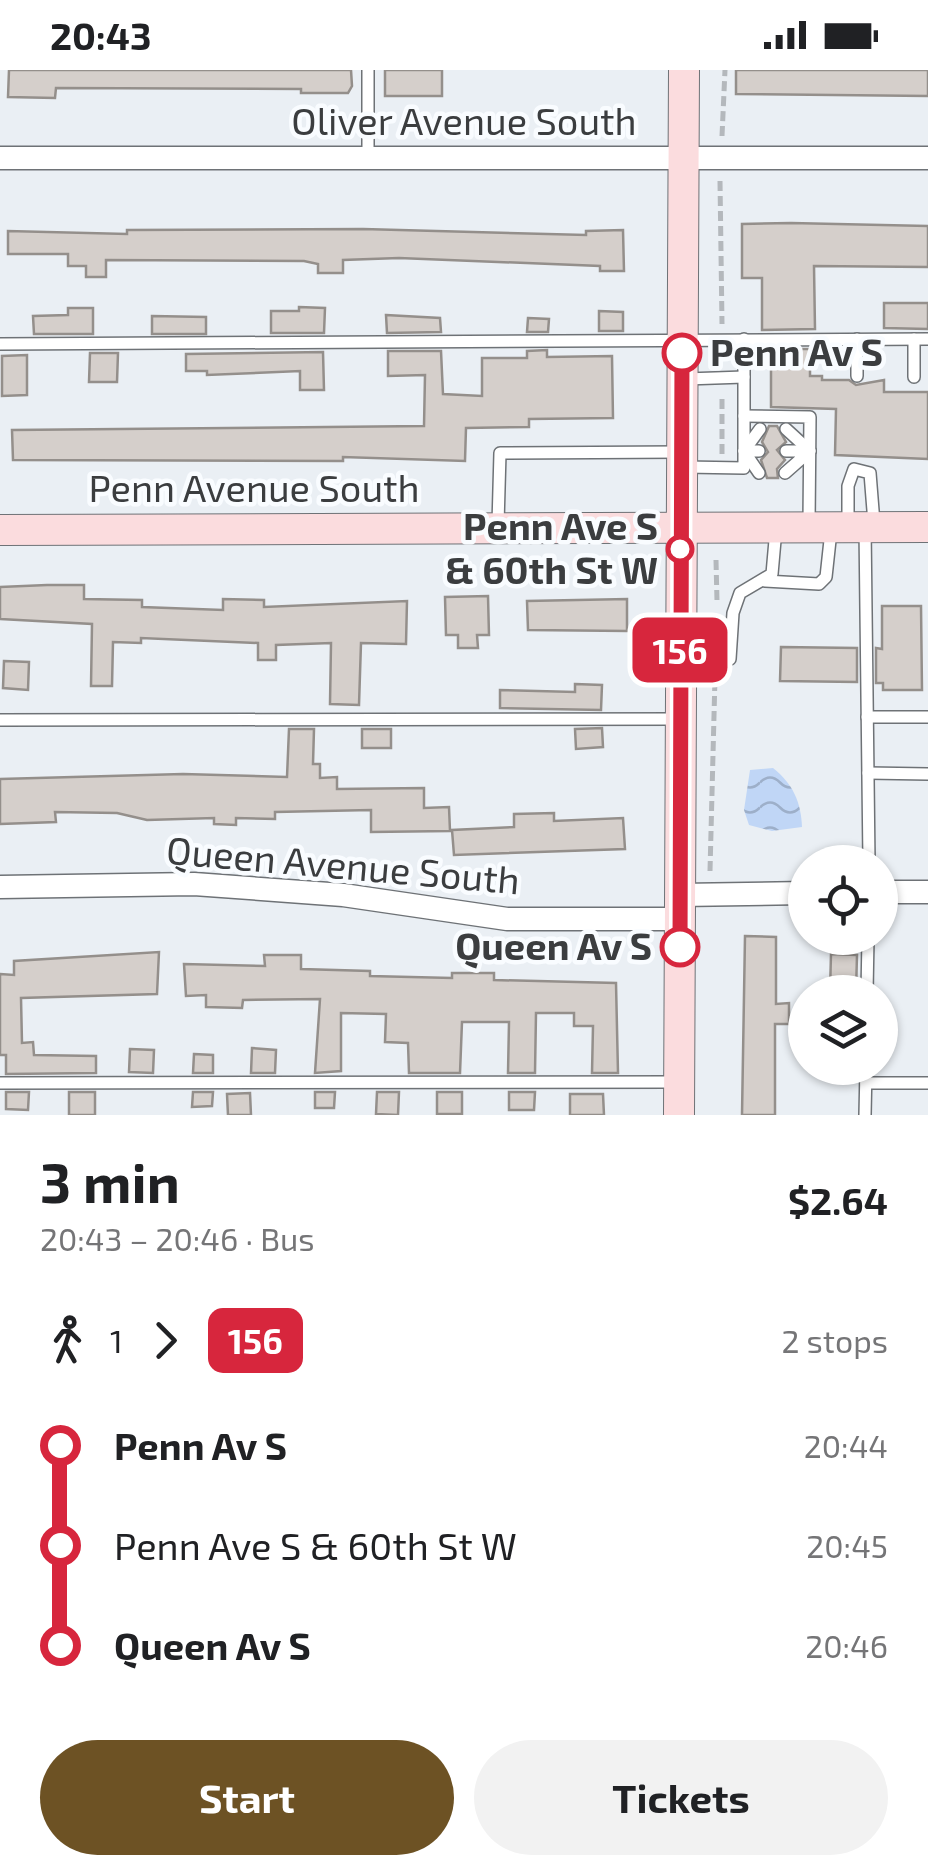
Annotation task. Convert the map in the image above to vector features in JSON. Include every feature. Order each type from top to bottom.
[{"type":"street","points":[[679,1115],[684,70]]},
{"type":"street","name":"Oliver Avenue South","points":[[0,158],[928,158]]},
{"type":"street","name":"Penn Avenue South","points":[[0,530],[928,527]]},
{"type":"street","name":"Queen Avenue South","points":[[0,887],[194,884],[343,895],[507,919],[788,895]]},
{"type":"street","points":[[898,892],[928,892]]},
{"type":"lane","points":[[368,70],[368,157]]},
{"type":"lane","points":[[498,528],[500,453],[680,460],[744,468],[744,339]]},
{"type":"lane","points":[[857,339],[857,376]]},
{"type":"lane","points":[[914,339],[914,377]]},
{"type":"lane","points":[[0,344],[928,339]]},
{"type":"lane","points":[[681,379],[744,377]]},
{"type":"lane","points":[[744,416],[810,417],[810,450],[785,473]]},
{"type":"lane","points":[[786,429],[810,450],[845,527],[867,717],[869,845]]},
{"type":"lane","points":[[744,451],[760,430]]},
{"type":"lane","points":[[786,451],[810,450]]},
{"type":"lane","points":[[744,451],[759,451]]},
{"type":"lane","points":[[744,451],[759,472]]},
{"type":"lane","points":[[765,581],[819,584],[826,578],[845,527]]},
{"type":"lane","points":[[680,661],[730,659],[733,613],[740,593],[772,574],[776,528]]},
{"type":"lane","points":[[867,717],[928,717]]},
{"type":"lane","points":[[0,720],[680,719]]},
{"type":"lane","points":[[868,773],[928,774]]},
{"type":"lane","points":[[0,1083],[679,1082]]},
{"type":"lane","points":[[898,1083],[928,1083]]},
{"type":"lane","points":[[866,1085],[866,1115]]},
{"type":"path","points":[[720,139],[724,132],[725,70]]},
{"type":"path","points":[[716,560],[716,602]]},
{"type":"path","points":[[710,874],[715,660]]},
{"type":"water","points":[[773,768],[795,794],[802,827],[772,831],[749,825],[744,810],[750,770]]},
{"type":"building","points":[[9,70],[351,70],[352,86],[348,93],[301,93],[301,89],[56,88],[55,98],[8,97]]},
{"type":"building","points":[[385,70],[442,70],[442,96],[385,96]]},
{"type":"building","points":[[736,70],[928,70],[928,96],[736,94]]},
{"type":"building","points":[[742,224],[928,226],[928,267],[814,266],[815,329],[762,330],[762,278],[742,278]]},
{"type":"building","points":[[363,229],[586,235],[586,231],[623,230],[624,271],[600,271],[600,266],[399,258],[343,260],[343,273],[318,273],[318,264],[304,261],[106,260],[106,277],[86,277],[86,266],[68,266],[68,254],[8,254],[8,231],[127,234],[127,230]]},
{"type":"building","points":[[884,303],[928,303],[928,329],[884,328]]},
{"type":"building","points":[[299,307],[325,308],[324,333],[271,333],[271,311],[299,311]]},
{"type":"building","points":[[68,308],[93,308],[93,334],[34,334],[33,316],[68,315]]},
{"type":"building","points":[[599,311],[623,312],[623,331],[599,331]]},
{"type":"building","points":[[386,315],[440,318],[441,332],[387,333]]},
{"type":"building","points":[[152,316],[206,317],[206,334],[152,334]]},
{"type":"building","points":[[528,318],[549,319],[548,332],[527,332]]},
{"type":"building","points":[[771,349],[810,349],[810,376],[822,376],[822,380],[849,380],[856,385],[884,380],[884,392],[928,392],[928,459],[835,455],[836,409],[771,407]]},
{"type":"building","points":[[547,350],[547,357],[612,356],[613,418],[529,419],[529,427],[466,428],[465,461],[343,457],[343,461],[13,460],[12,430],[424,426],[425,375],[388,376],[388,351],[441,351],[443,394],[482,396],[482,358],[527,358],[527,351]]},
{"type":"building","points":[[323,352],[324,390],[300,390],[300,371],[207,375],[207,371],[186,371],[186,354]]},
{"type":"building","points":[[90,353],[118,353],[117,382],[89,382]]},
{"type":"building","points":[[27,355],[27,395],[2,396],[2,356]]},
{"type":"building","points":[[769,426],[777,426],[786,442],[777,450],[785,460],[777,469],[778,478],[767,478],[761,460],[768,452],[762,442]]},
{"type":"building","points":[[84,585],[84,599],[142,600],[142,607],[223,610],[223,599],[264,600],[264,607],[407,601],[406,644],[361,643],[359,705],[330,704],[331,643],[276,645],[276,660],[258,660],[258,643],[141,638],[141,643],[113,642],[112,686],[91,686],[92,624],[0,619],[0,587]]},
{"type":"building","points":[[488,596],[489,635],[477,635],[478,648],[458,648],[458,635],[446,635],[445,597]]},
{"type":"building","points":[[627,599],[627,631],[528,630],[527,601]]},
{"type":"building","points":[[882,606],[921,606],[922,690],[883,690],[883,683],[876,683],[876,648],[882,649]]},
{"type":"building","points":[[781,647],[857,648],[857,682],[780,681]]},
{"type":"building","points":[[4,661],[29,662],[28,690],[3,688]]},
{"type":"building","points":[[575,684],[602,685],[601,710],[500,708],[500,690],[575,692]]},
{"type":"building","points":[[602,728],[603,747],[576,749],[575,729]]},
{"type":"building","points":[[289,729],[314,729],[313,764],[320,764],[320,778],[337,777],[337,789],[424,788],[424,808],[449,807],[450,831],[371,832],[371,810],[275,812],[275,819],[236,818],[236,825],[214,824],[214,818],[147,820],[117,813],[55,812],[56,822],[0,824],[0,779],[183,774],[287,777]]},
{"type":"building","points":[[362,729],[391,729],[391,748],[362,748]]},
{"type":"building","points":[[554,813],[554,821],[623,818],[625,849],[454,855],[452,830],[514,827],[514,814]]},
{"type":"building","points":[[745,936],[776,937],[776,1004],[788,1003],[788,1024],[775,1024],[775,1115],[742,1115]]},
{"type":"building","points":[[159,952],[157,994],[21,998],[22,1043],[33,1042],[34,1055],[96,1056],[96,1073],[6,1074],[6,1055],[0,1055],[0,974],[14,975],[14,961]]},
{"type":"building","points":[[264,955],[301,955],[301,969],[370,971],[370,976],[452,978],[452,973],[494,973],[494,980],[616,983],[618,1073],[592,1073],[593,1026],[574,1026],[574,1013],[536,1013],[535,1073],[508,1073],[509,1022],[462,1022],[460,1073],[409,1073],[408,1043],[385,1042],[386,1014],[341,1013],[341,1071],[315,1073],[320,999],[243,1000],[242,1008],[206,1007],[206,995],[186,996],[184,964],[265,966]]},
{"type":"building","points":[[831,955],[857,955],[856,975],[830,975]]},
{"type":"building","points":[[252,1048],[276,1050],[275,1073],[251,1073]]},
{"type":"building","points":[[130,1049],[154,1050],[153,1073],[129,1072]]},
{"type":"building","points":[[194,1054],[213,1055],[213,1073],[193,1073]]},
{"type":"building","points":[[6,1092],[29,1092],[28,1110],[6,1109]]},
{"type":"building","points":[[69,1092],[95,1092],[95,1115],[69,1115]]},
{"type":"building","points":[[193,1092],[213,1092],[212,1106],[192,1107]]},
{"type":"building","points":[[315,1092],[335,1092],[334,1108],[315,1108]]},
{"type":"building","points":[[377,1092],[399,1092],[398,1115],[376,1114]]},
{"type":"building","points":[[437,1092],[462,1092],[462,1114],[437,1114]]},
{"type":"building","points":[[509,1092],[535,1092],[534,1110],[509,1110]]},
{"type":"building","points":[[250,1093],[251,1115],[228,1115],[227,1094]]},
{"type":"building","points":[[570,1094],[603,1094],[604,1115],[570,1115]]},
{"type":"bus line","name":"156","points":[[680,947],[682,353]]},
{"type":"place","name":"Penn Av S","points":[[682,353]]},
{"type":"place","name":"Penn Ave S & 60th St W","points":[[680,549]]},
{"type":"place","name":"Queen Av S","points":[[680,947]]}]
